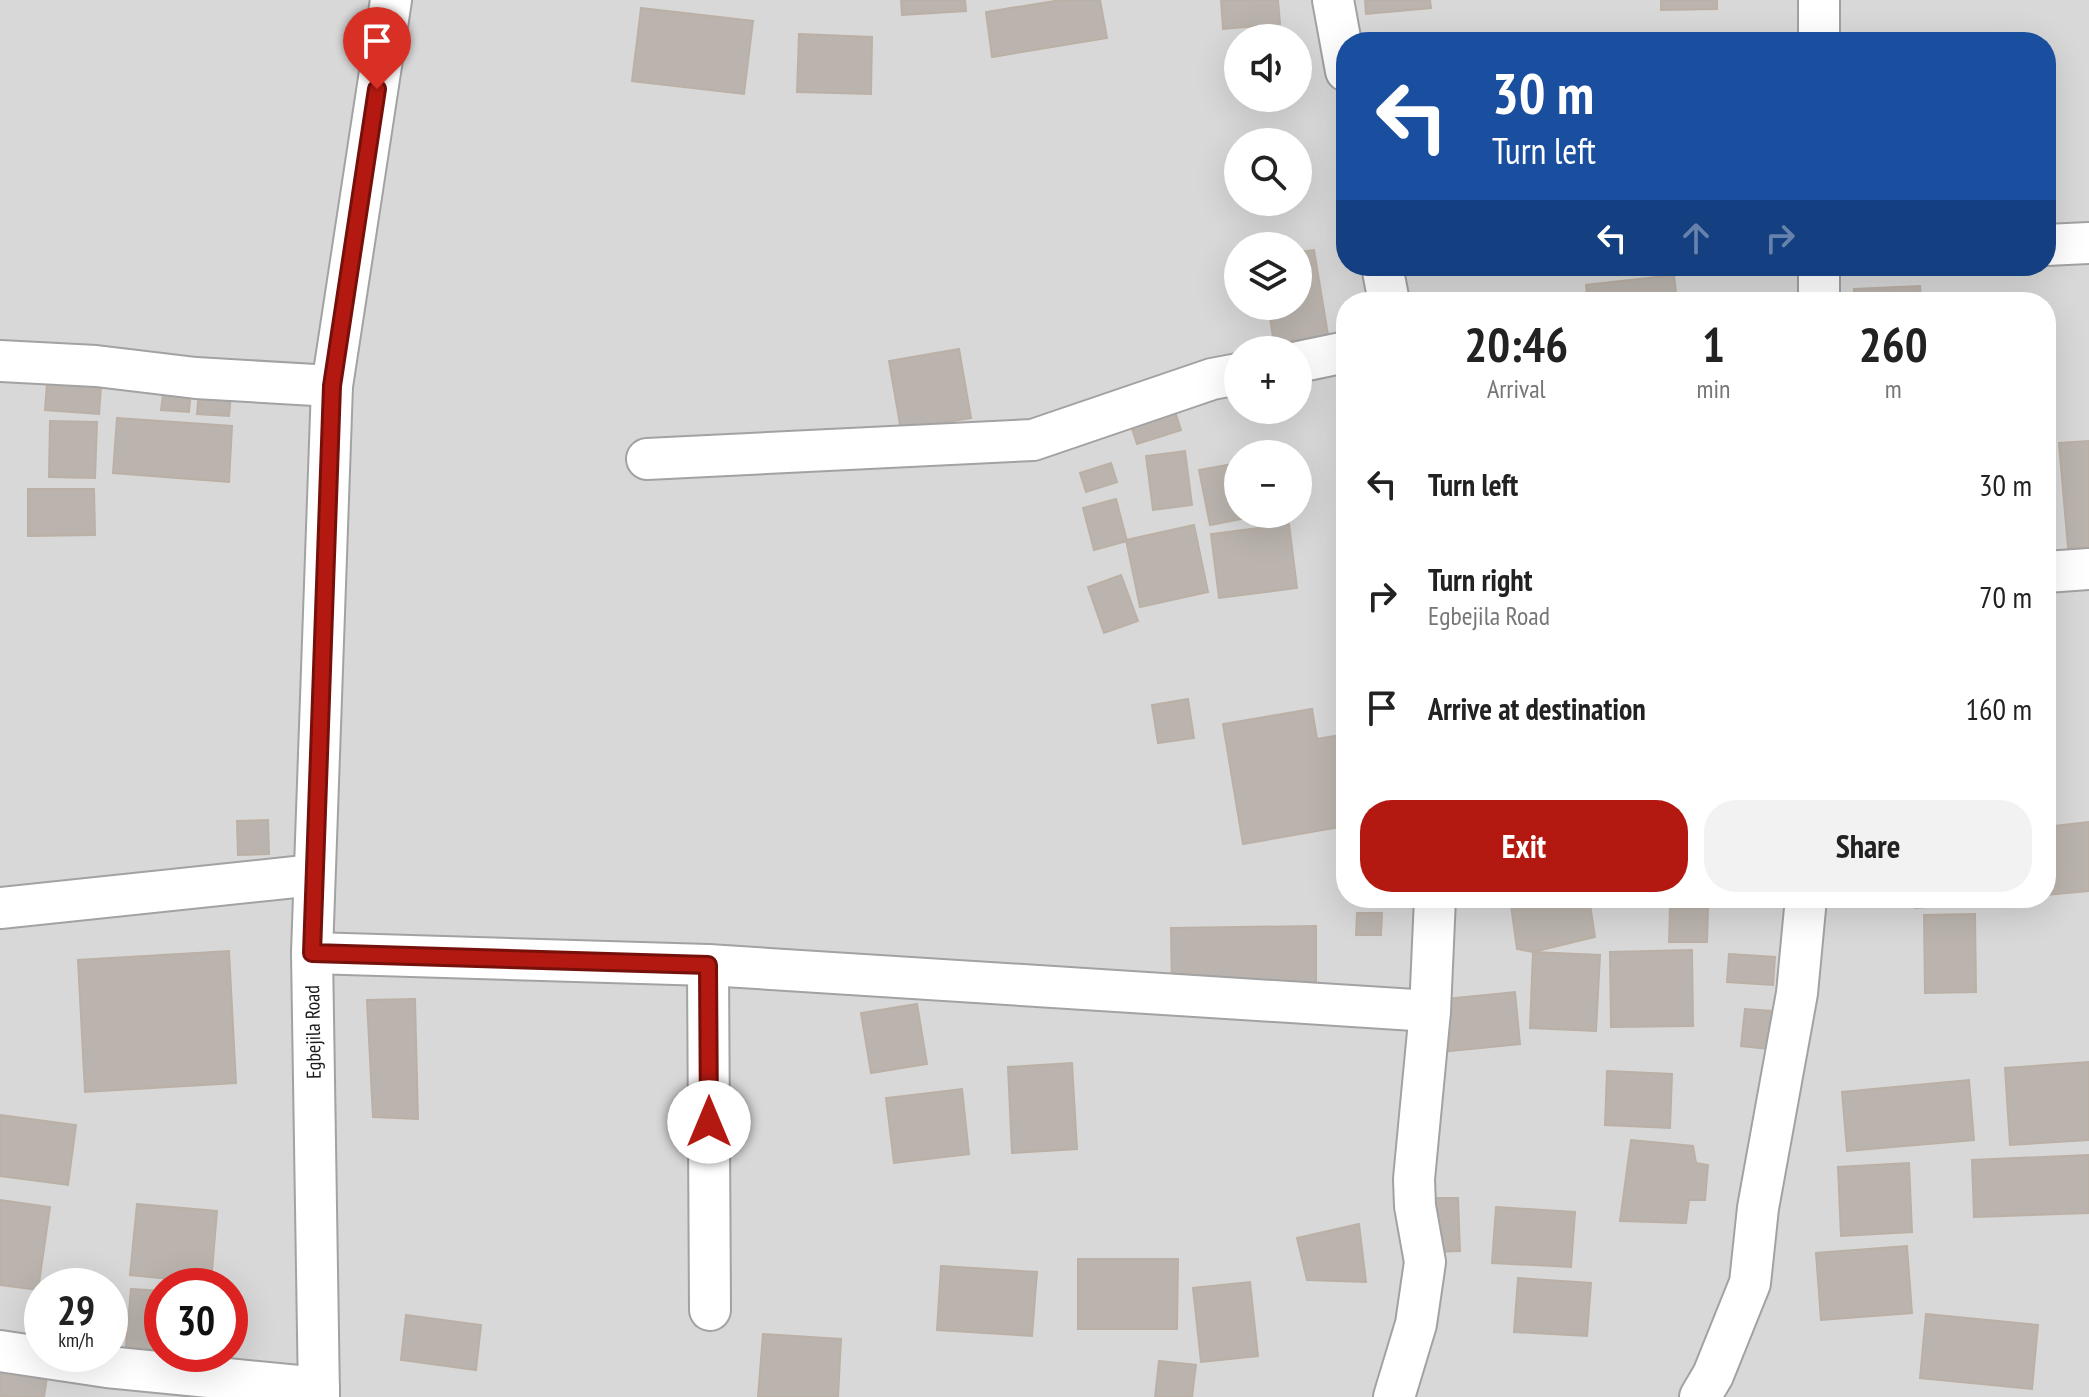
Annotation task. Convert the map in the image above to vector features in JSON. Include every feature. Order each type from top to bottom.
[{"type":"street","name":"Egbejila Road","points":[[319,1393],[312,953],[332,386],[391,0]]},
{"type":"street","points":[[1333,0],[1339,32]]},
{"type":"street","points":[[1819,0],[1819,32]]},
{"type":"street","points":[[2056,245],[2089,243]]},
{"type":"street","points":[[1312,359],[1336,354]]},
{"type":"street","points":[[0,361],[332,386]]},
{"type":"street","points":[[647,459],[1033,440],[1224,377]]},
{"type":"street","points":[[2056,571],[2089,569]]},
{"type":"street","points":[[0,908],[314,875]]},
{"type":"street","points":[[1394,1397],[1416,1324],[1425,1262],[1415,1206],[1414,1179],[1430,1011],[1435,908]]},
{"type":"street","points":[[1700,1397],[1713,1375],[1750,1283],[1758,1208],[1797,993],[1805,908]]},
{"type":"street","points":[[312,953],[708,965],[1430,1011]]},
{"type":"street","points":[[708,965],[710,1310]]},
{"type":"street","points":[[0,1351],[319,1393]]},
{"type":"shaded area","points":[[0,0],[2089,0],[2089,1397],[0,1397]]},
{"type":"building","points":[[901,0],[965,0],[966,11],[902,15]]},
{"type":"building","points":[[1061,0],[1100,0],[1107,38],[992,57],[986,12]]},
{"type":"building","points":[[1221,0],[1278,0],[1280,24],[1224,24],[1223,29]]},
{"type":"building","points":[[1365,0],[1430,0],[1431,8],[1366,14]]},
{"type":"building","points":[[1661,0],[1717,0],[1717,9],[1661,10]]},
{"type":"building","points":[[641,8],[753,21],[744,94],[632,81]]},
{"type":"building","points":[[799,34],[872,37],[871,94],[797,92]]},
{"type":"building","points":[[1312,250],[1328,335],[1273,336],[1270,320],[1312,320]]},
{"type":"building","points":[[1674,276],[1676,292],[1587,292],[1586,285]]},
{"type":"building","points":[[1920,286],[1920,292],[1854,292],[1854,289]]},
{"type":"building","points":[[959,349],[971,418],[901,430],[889,361]]},
{"type":"building","points":[[47,383],[101,386],[99,414],[45,410]]},
{"type":"building","points":[[164,387],[191,390],[189,412],[161,410]]},
{"type":"building","points":[[199,391],[231,394],[229,416],[197,414]]},
{"type":"building","points":[[1172,402],[1181,430],[1137,444],[1128,416]]},
{"type":"building","points":[[117,418],[232,426],[229,482],[113,473]]},
{"type":"building","points":[[50,421],[97,422],[95,478],[49,477]]},
{"type":"building","points":[[2089,441],[2089,547],[2068,548],[2059,443]]},
{"type":"building","points":[[1185,451],[1192,505],[1153,510],[1146,456]]},
{"type":"building","points":[[1111,463],[1117,482],[1086,492],[1080,473]]},
{"type":"building","points":[[1224,466],[1224,522],[1210,525],[1199,470]]},
{"type":"building","points":[[28,489],[94,489],[95,535],[28,536]]},
{"type":"building","points":[[1116,499],[1127,541],[1094,550],[1083,508]]},
{"type":"building","points":[[1194,525],[1208,592],[1140,607],[1126,540]]},
{"type":"building","points":[[1258,528],[1290,528],[1297,588],[1219,598],[1211,534]]},
{"type":"building","points":[[1121,575],[1138,621],[1104,633],[1088,587]]},
{"type":"building","points":[[1188,699],[1194,738],[1158,743],[1152,705]]},
{"type":"building","points":[[1312,709],[1317,739],[1336,736],[1336,828],[1243,844],[1223,724]]},
{"type":"building","points":[[268,820],[269,854],[238,855],[237,821]]},
{"type":"building","points":[[2089,822],[2089,891],[2056,894],[2056,826]]},
{"type":"building","points":[[1511,908],[1591,908],[1595,937],[1533,952],[1517,949]]},
{"type":"building","points":[[1670,908],[1708,908],[1707,942],[1669,942]]},
{"type":"building","points":[[1357,913],[1382,913],[1381,935],[1356,935]]},
{"type":"building","points":[[1975,914],[1976,992],[1925,993],[1924,915]]},
{"type":"building","points":[[1316,926],[1316,989],[1172,991],[1171,928]]},
{"type":"building","points":[[1692,950],[1693,1026],[1611,1027],[1610,952]]},
{"type":"building","points":[[229,951],[236,1083],[85,1092],[78,960]]},
{"type":"building","points":[[1533,952],[1600,955],[1596,1031],[1530,1028]]},
{"type":"building","points":[[1729,954],[1775,957],[1773,985],[1727,982]]},
{"type":"building","points":[[1515,992],[1520,1044],[1441,1052],[1436,1000]]},
{"type":"building","points":[[415,999],[418,1119],[373,1117],[367,1000]]},
{"type":"building","points":[[917,1004],[927,1064],[871,1073],[861,1013]]},
{"type":"building","points":[[1745,1009],[1772,1011],[1768,1049],[1741,1046]]},
{"type":"building","points":[[2089,1062],[2089,1140],[2010,1145],[2005,1068]]},
{"type":"building","points":[[1072,1063],[1077,1149],[1012,1153],[1008,1067]]},
{"type":"building","points":[[1607,1071],[1672,1074],[1670,1128],[1605,1125]]},
{"type":"building","points":[[1969,1080],[1974,1140],[1847,1151],[1842,1092]]},
{"type":"building","points":[[962,1089],[969,1154],[894,1163],[886,1098]]},
{"type":"building","points":[[0,1115],[76,1125],[68,1185],[0,1176]]},
{"type":"building","points":[[1631,1140],[1693,1146],[1696,1163],[1708,1165],[1705,1200],[1689,1200],[1686,1223],[1620,1221]]},
{"type":"building","points":[[2089,1155],[2089,1213],[1974,1217],[1972,1160]]},
{"type":"building","points":[[1909,1163],[1912,1232],[1841,1236],[1838,1167]]},
{"type":"building","points":[[1432,1198],[1458,1198],[1460,1251],[1432,1252]]},
{"type":"building","points":[[0,1200],[50,1207],[41,1268],[24,1268],[24,1288],[0,1285]]},
{"type":"building","points":[[137,1204],[217,1211],[212,1268],[144,1268],[144,1276],[130,1275]]},
{"type":"building","points":[[1496,1207],[1575,1212],[1571,1267],[1492,1263]]},
{"type":"building","points":[[1359,1224],[1366,1282],[1307,1280],[1297,1238]]},
{"type":"building","points":[[1907,1246],[1912,1313],[1821,1320],[1816,1253]]},
{"type":"building","points":[[1078,1259],[1178,1259],[1177,1329],[1078,1329]]},
{"type":"building","points":[[941,1266],[1037,1272],[1032,1336],[937,1330]]},
{"type":"building","points":[[1518,1278],[1591,1283],[1587,1336],[1514,1332]]},
{"type":"building","points":[[1250,1282],[1258,1356],[1201,1362],[1193,1288]]},
{"type":"building","points":[[131,1289],[144,1290],[144,1358],[128,1356]]},
{"type":"building","points":[[1926,1314],[2038,1325],[2032,1389],[1920,1378]]},
{"type":"building","points":[[406,1315],[481,1325],[476,1370],[401,1360]]},
{"type":"building","points":[[763,1334],[841,1339],[838,1397],[758,1397]]},
{"type":"building","points":[[1159,1361],[1196,1365],[1192,1397],[1155,1397]]},
{"type":"building","points":[[0,1370],[47,1377],[44,1397],[0,1397]]},
{"type":"route","points":[[377,89],[332,386],[312,953],[708,965],[709,1122]]}]
